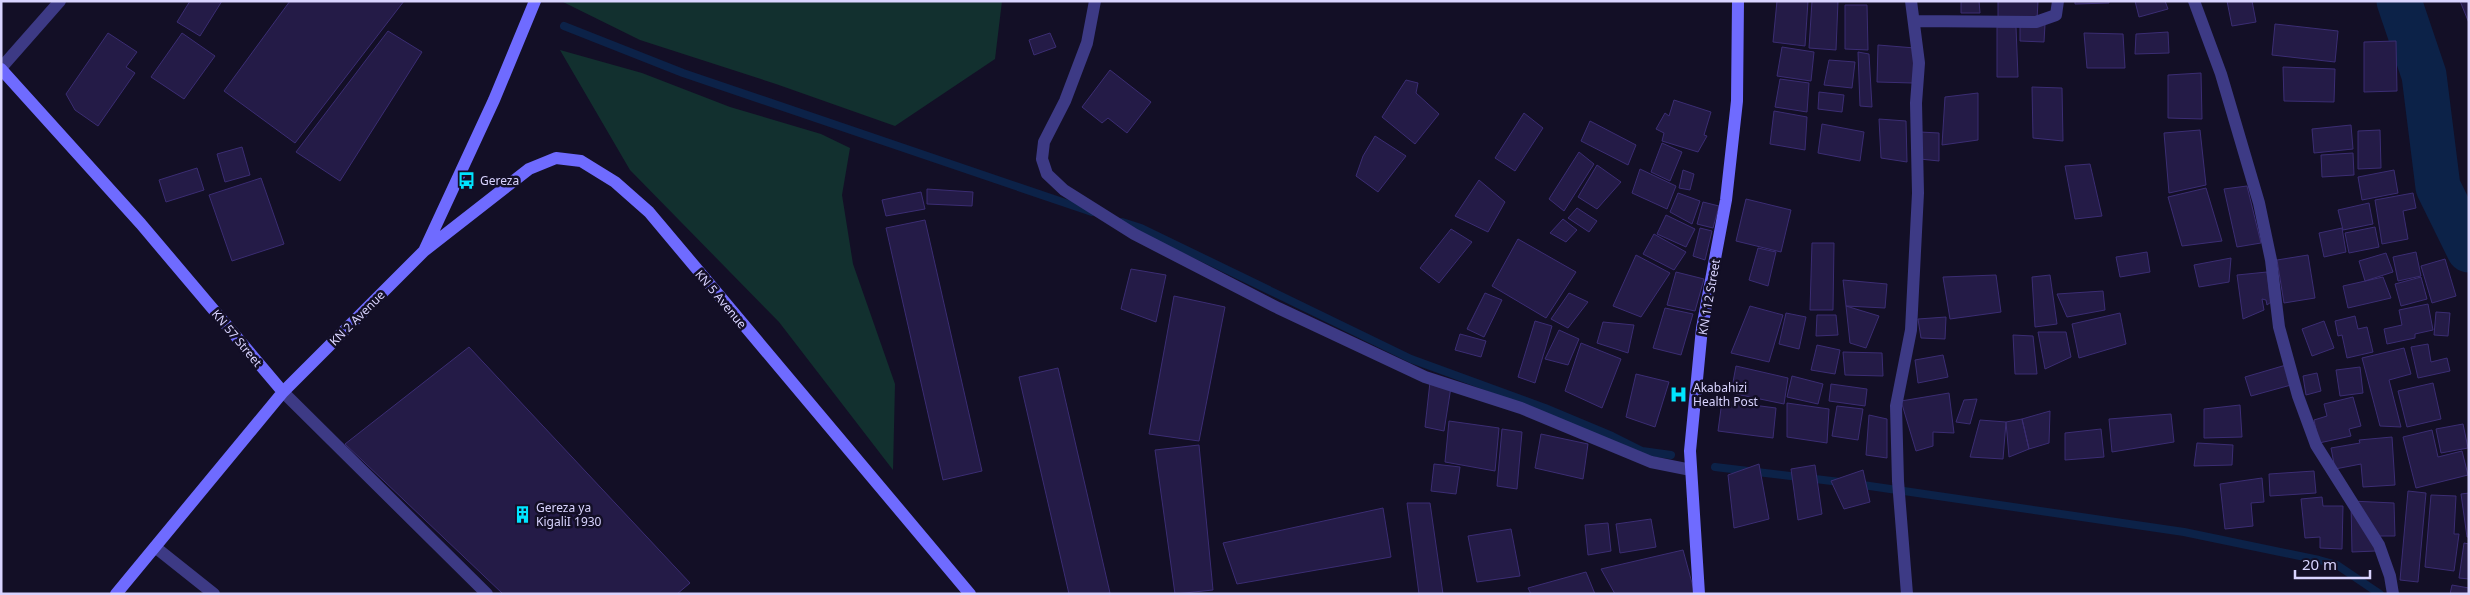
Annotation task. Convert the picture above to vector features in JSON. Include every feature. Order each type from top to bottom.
[{"type":"main road","name":"KN 2 Avenue","points":[[116,594],[284,392],[424,251],[494,100],[535,1]]},
{"type":"main road","name":"KN 112 Street","points":[[1699,594],[1690,451],[1702,328],[1726,200],[1737,100],[1738,1]]},
{"type":"main road","name":"KN 57 Street","points":[[1,69],[141,224],[284,392]]},
{"type":"main road","name":"KN 5 Avenue","points":[[424,251],[529,169],[556,158],[581,161],[615,182],[648,212],[970,594]]},
{"type":"street","points":[[1,69],[60,1]]},
{"type":"street","points":[[1095,1],[1086,43],[1065,101],[1044,142],[1042,159],[1047,174],[1064,190],[1134,234],[1278,308],[1425,377],[1521,408],[1651,462],[1691,470]]},
{"type":"street","points":[[1907,594],[1900,510],[1896,406],[1911,330],[1918,193],[1916,103],[1919,63],[1911,1]]},
{"type":"street","points":[[1914,21],[2036,22],[2056,15],[2058,1]]},
{"type":"street","points":[[2194,1],[2220,74],[2259,203],[2271,260],[2280,326],[2298,396],[2316,445],[2379,545],[2390,576],[2393,594]]},
{"type":"street","name":"KN 57 Street","points":[[284,392],[487,594]]},
{"type":"street","points":[[155,547],[214,594]]},
{"type":"green space","points":[[561,1],[1002,1],[995,59],[895,126],[776,84],[640,40]]},
{"type":"green space","points":[[560,50],[642,73],[730,107],[821,134],[850,148],[842,195],[853,264],[895,384],[893,470],[779,322],[630,170]]},
{"type":"building","points":[[190,1],[222,1],[200,36],[177,22]]},
{"type":"building","points":[[290,1],[404,1],[295,143],[224,91]]},
{"type":"building","points":[[1777,1],[1808,1],[1805,46],[1773,42]]},
{"type":"building","points":[[1812,1],[1838,1],[1836,50],[1809,48]]},
{"type":"building","points":[[1961,1],[1979,1],[1980,13],[1961,13]]},
{"type":"building","points":[[1998,1],[2038,1],[2037,20],[1998,17]]},
{"type":"building","points":[[2075,1],[2109,1],[2109,3],[2075,4]]},
{"type":"building","points":[[2135,1],[2165,1],[2168,9],[2139,17]]},
{"type":"building","points":[[2227,1],[2252,1],[2256,22],[2232,26]]},
{"type":"building","points":[[2460,1],[2469,1],[2469,23]]},
{"type":"building","points":[[1845,5],[1867,5],[1868,50],[1845,49]]},
{"type":"building","points":[[2020,23],[2045,24],[2044,42],[2020,41]]},
{"type":"building","points":[[2275,24],[2338,31],[2335,62],[2272,55]]},
{"type":"building","points":[[1997,27],[2016,27],[2018,77],[1997,77]]},
{"type":"building","points":[[388,31],[422,52],[340,181],[296,152]]},
{"type":"building","points":[[2168,32],[2169,53],[2135,54],[2136,34]]},
{"type":"building","points":[[108,33],[137,52],[126,67],[135,73],[98,126],[75,110],[66,94]]},
{"type":"building","points":[[182,33],[215,56],[184,99],[151,77]]},
{"type":"building","points":[[1050,33],[1056,47],[1034,55],[1029,40]]},
{"type":"building","points":[[2084,33],[2123,34],[2125,68],[2087,68]]},
{"type":"building","points":[[2396,41],[2397,91],[2364,92],[2364,42]]},
{"type":"building","points":[[1878,45],[1915,48],[1913,83],[1877,82]]},
{"type":"building","points":[[1782,47],[1814,52],[1811,81],[1777,76]]},
{"type":"building","points":[[1858,52],[1869,54],[1872,107],[1860,106]]},
{"type":"building","points":[[1829,60],[1855,62],[1852,88],[1824,85]]},
{"type":"building","points":[[2283,67],[2335,69],[2334,102],[2284,101]]},
{"type":"building","points":[[1110,70],[1151,102],[1127,133],[1108,118],[1102,123],[1082,107]]},
{"type":"building","points":[[2201,73],[2202,119],[2168,118],[2168,75]]},
{"type":"building","points":[[1780,79],[1809,83],[1807,112],[1775,107]]},
{"type":"building","points":[[1406,80],[1418,83],[1416,93],[1439,114],[1415,144],[1382,117]]},
{"type":"building","points":[[2032,87],[2062,88],[2063,141],[2033,138]]},
{"type":"building","points":[[1819,92],[1844,95],[1842,112],[1818,109]]},
{"type":"building","points":[[1978,93],[1978,140],[1942,145],[1945,97]]},
{"type":"building","points":[[1674,100],[1711,112],[1704,135],[1707,136],[1698,152],[1662,141],[1664,133],[1656,129],[1665,113],[1669,116]]},
{"type":"building","points":[[1774,111],[1807,117],[1805,150],[1770,144]]},
{"type":"building","points":[[1524,113],[1543,128],[1515,171],[1495,158]]},
{"type":"building","points":[[1879,119],[1906,121],[1907,162],[1881,158]]},
{"type":"building","points":[[1590,121],[1636,145],[1628,165],[1581,141]]},
{"type":"building","points":[[1822,124],[1864,132],[1860,161],[1818,153]]},
{"type":"building","points":[[2351,125],[2353,149],[2314,153],[2312,129]]},
{"type":"building","points":[[2200,130],[2206,185],[2169,193],[2164,133]]},
{"type":"building","points":[[2380,130],[2381,168],[2358,169],[2358,131]]},
{"type":"building","points":[[1920,132],[1939,133],[1939,161],[1920,159]]},
{"type":"building","points":[[1375,136],[1406,156],[1378,192],[1356,176],[1363,156]]},
{"type":"building","points":[[1662,143],[1682,152],[1670,181],[1651,172]]},
{"type":"building","points":[[242,147],[250,175],[225,182],[217,154]]},
{"type":"building","points":[[1579,152],[1594,164],[1564,211],[1549,199]]},
{"type":"building","points":[[2353,153],[2354,175],[2322,177],[2321,155]]},
{"type":"building","points":[[2090,164],[2102,216],[2075,219],[2065,166]]},
{"type":"building","points":[[1597,165],[1621,182],[1597,209],[1578,197]]},
{"type":"building","points":[[197,168],[204,190],[166,202],[159,180]]},
{"type":"building","points":[[1640,169],[1676,186],[1667,209],[1632,193]]},
{"type":"building","points":[[1683,170],[1694,174],[1690,190],[1679,188]]},
{"type":"building","points":[[2394,170],[2398,193],[2362,200],[2358,177]]},
{"type":"building","points":[[261,178],[284,244],[232,261],[209,195]]},
{"type":"building","points":[[1479,180],[1505,202],[1488,232],[1455,216]]},
{"type":"building","points":[[2247,186],[2261,243],[2237,247],[2224,189]]},
{"type":"building","points":[[2206,188],[2222,241],[2182,246],[2168,197]]},
{"type":"building","points":[[927,189],[973,192],[972,206],[927,204]]},
{"type":"building","points":[[921,192],[925,209],[886,216],[882,200]]},
{"type":"building","points":[[1678,193],[1700,201],[1692,224],[1670,212]]},
{"type":"building","points":[[2413,193],[2416,208],[2403,211],[2408,239],[2382,244],[2375,200]]},
{"type":"building","points":[[1746,199],[1791,210],[1781,252],[1736,241]]},
{"type":"building","points":[[1703,202],[1719,206],[1713,228],[1697,224]]},
{"type":"building","points":[[2369,203],[2373,224],[2343,230],[2338,210]]},
{"type":"building","points":[[1577,208],[1597,221],[1589,232],[1568,218]]},
{"type":"building","points":[[1666,215],[1695,229],[1686,247],[1657,234]]},
{"type":"building","points":[[1563,219],[1577,230],[1566,242],[1550,233]]},
{"type":"building","points":[[925,220],[982,471],[943,480],[886,228]]},
{"type":"building","points":[[2375,227],[2379,247],[2349,253],[2345,233]]},
{"type":"building","points":[[1700,228],[1712,231],[1705,260],[1693,256]]},
{"type":"building","points":[[2342,228],[2346,252],[2324,257],[2319,233]]},
{"type":"building","points":[[1451,229],[1472,242],[1439,283],[1420,268]]},
{"type":"building","points":[[1654,234],[1686,252],[1674,270],[1643,254]]},
{"type":"building","points":[[1518,239],[1576,272],[1546,318],[1492,286]]},
{"type":"building","points":[[1812,243],[1834,243],[1833,310],[1810,310]]},
{"type":"building","points":[[1758,248],[1776,252],[1768,286],[1749,280]]},
{"type":"building","points":[[2147,252],[2150,272],[2120,277],[2116,257]]},
{"type":"building","points":[[2416,252],[2421,276],[2398,281],[2393,257]]},
{"type":"building","points":[[2386,253],[2393,272],[2365,281],[2359,261]]},
{"type":"building","points":[[1636,255],[1670,273],[1641,317],[1613,306]]},
{"type":"building","points":[[2308,255],[2315,298],[2284,303],[2277,260]]},
{"type":"building","points":[[2231,258],[2229,282],[2199,287],[2194,265]]},
{"type":"building","points":[[2445,259],[2456,296],[2432,303],[2421,266]]},
{"type":"building","points":[[1131,269],[1166,275],[1156,322],[1121,309]]},
{"type":"building","points":[[1676,272],[1704,279],[1695,311],[1667,305]]},
{"type":"building","points":[[2267,272],[2271,302],[2267,305],[2266,300],[2262,299],[2264,310],[2243,319],[2237,275]]},
{"type":"building","points":[[1996,275],[2001,312],[1950,319],[1943,277]]},
{"type":"building","points":[[2050,275],[2057,324],[2035,327],[2032,277]]},
{"type":"building","points":[[2383,277],[2391,298],[2348,308],[2343,286]]},
{"type":"building","points":[[2421,277],[2427,299],[2401,306],[2395,284]]},
{"type":"building","points":[[1843,280],[1887,284],[1885,308],[1846,306]]},
{"type":"building","points":[[2103,291],[2105,310],[2067,317],[2057,294]]},
{"type":"building","points":[[1485,293],[1502,300],[1484,337],[1467,329]]},
{"type":"building","points":[[1569,293],[1588,302],[1568,328],[1551,319]]},
{"type":"building","points":[[1174,296],[1225,307],[1199,441],[1149,434]]},
{"type":"building","points":[[2428,304],[2433,330],[2415,334],[2415,338],[2387,344],[2384,329],[2402,325],[2399,310]]},
{"type":"building","points":[[1750,306],[1783,315],[1769,362],[1731,353]]},
{"type":"building","points":[[1846,306],[1879,316],[1866,348],[1850,343]]},
{"type":"building","points":[[1665,308],[1693,314],[1681,355],[1653,348]]},
{"type":"building","points":[[2436,312],[2450,313],[2448,336],[2434,335]]},
{"type":"building","points":[[1786,313],[1806,317],[1799,349],[1779,344]]},
{"type":"building","points":[[2120,313],[2126,344],[2079,358],[2072,324]]},
{"type":"building","points":[[1817,315],[1836,315],[1838,335],[1816,336]]},
{"type":"building","points":[[2355,316],[2358,329],[2367,327],[2373,352],[2347,358],[2342,335],[2338,336],[2335,321]]},
{"type":"building","points":[[1946,317],[1945,339],[1921,338],[1918,319]]},
{"type":"building","points":[[1535,321],[1552,326],[1535,383],[1518,377]]},
{"type":"building","points":[[2324,321],[2334,348],[2312,356],[2302,329]]},
{"type":"building","points":[[1603,322],[1634,325],[1628,353],[1597,343]]},
{"type":"building","points":[[1559,330],[1579,339],[1568,365],[1545,359]]},
{"type":"building","points":[[2038,332],[2066,332],[2071,357],[2045,369]]},
{"type":"building","points":[[1460,334],[1486,341],[1481,357],[1455,350]]},
{"type":"building","points":[[2013,335],[2033,336],[2037,374],[2015,374]]},
{"type":"building","points":[[1581,343],[1621,359],[1602,408],[1565,391]]},
{"type":"building","points":[[2428,344],[2431,362],[2447,358],[2450,371],[2418,378],[2411,347]]},
{"type":"building","points":[[1817,345],[1840,350],[1835,374],[1811,370]]},
{"type":"building","name":"Gereza ya KigaliI 1930","points":[[469,347],[690,583],[677,594],[503,594],[345,444]]},
{"type":"building","points":[[2404,348],[2411,374],[2389,380],[2401,427],[2380,426],[2362,358]]},
{"type":"building","points":[[1843,352],[1882,353],[1883,376],[1845,375]]},
{"type":"building","points":[[1943,355],[1948,377],[1918,383],[1915,360]]},
{"type":"building","points":[[2286,365],[2291,385],[2251,396],[2245,377]]},
{"type":"building","points":[[1736,366],[1788,378],[1784,404],[1731,393]]},
{"type":"building","points":[[2360,367],[2363,393],[2340,396],[2336,370]]},
{"type":"building","points":[[1058,368],[1110,593],[1069,594],[1019,377]]},
{"type":"building","points":[[2317,373],[2321,391],[2306,395],[2303,376]]},
{"type":"building","points":[[1636,374],[1669,382],[1655,427],[1626,417]]},
{"type":"building","points":[[1792,376],[1823,384],[1818,404],[1787,397]]},
{"type":"building","points":[[1430,382],[1451,387],[1444,431],[1425,427]]},
{"type":"building","points":[[2433,383],[2441,419],[2407,427],[2398,391]]},
{"type":"building","points":[[1831,384],[1867,389],[1865,406],[1829,401]]},
{"type":"building","points":[[1949,393],[1954,433],[1933,432],[1933,446],[1916,451],[1901,401]]},
{"type":"building","points":[[2353,397],[2361,426],[2349,429],[2351,436],[2319,443],[2314,420],[2327,416],[2324,404]]},
{"type":"building","points":[[1977,399],[1970,424],[1956,422],[1964,400]]},
{"type":"building","points":[[1722,401],[1776,408],[1773,438],[1718,431]]},
{"type":"building","points":[[1787,403],[1829,409],[1827,443],[1787,437]]},
{"type":"building","points":[[2240,405],[2242,437],[2204,438],[2204,409]]},
{"type":"building","points":[[1837,406],[1863,409],[1858,440],[1832,436]]},
{"type":"building","points":[[2050,411],[2049,443],[2029,449],[2022,419]]},
{"type":"building","points":[[2171,414],[2174,442],[2112,452],[2109,419]]},
{"type":"building","points":[[1869,415],[1887,419],[1887,458],[1866,455]]},
{"type":"building","points":[[2022,419],[2029,449],[2009,457],[2006,422]]},
{"type":"building","points":[[1980,420],[2006,422],[2003,459],[1970,457]]},
{"type":"building","points":[[1449,421],[1499,428],[1495,471],[1445,462]]},
{"type":"building","points":[[2463,424],[2468,448],[2441,453],[2436,429]]},
{"type":"building","points":[[1502,429],[1522,432],[1517,489],[1497,486]]},
{"type":"building","points":[[2101,429],[2104,457],[2065,460],[2065,433]]},
{"type":"building","points":[[2432,430],[2438,457],[2462,451],[2468,475],[2416,488],[2403,437]]},
{"type":"building","points":[[1541,434],[1588,444],[1583,479],[1535,468]]},
{"type":"building","points":[[2392,437],[2395,485],[2363,487],[2361,464],[2335,469],[2331,448],[2360,443],[2359,440]]},
{"type":"building","points":[[2197,443],[2233,445],[2232,465],[2194,466]]},
{"type":"building","points":[[1199,445],[1213,590],[1175,594],[1155,450]]},
{"type":"building","points":[[1434,464],[1460,467],[1456,494],[1431,491]]},
{"type":"building","points":[[1759,464],[1769,519],[1734,528],[1728,475]]},
{"type":"building","points":[[1815,465],[1822,514],[1798,520],[1791,469]]},
{"type":"building","points":[[1863,470],[1870,502],[1844,509],[1831,481]]},
{"type":"building","points":[[2314,471],[2316,493],[2270,496],[2269,474]]},
{"type":"building","points":[[2262,478],[2264,502],[2251,503],[2253,526],[2225,529],[2220,484]]},
{"type":"building","points":[[2408,491],[2426,493],[2418,582],[2400,580]]},
{"type":"building","points":[[2469,493],[2469,537],[2467,537],[2461,494]]},
{"type":"building","points":[[2431,495],[2456,496],[2454,534],[2459,534],[2454,571],[2425,567]]},
{"type":"building","points":[[2322,497],[2323,506],[2343,506],[2342,549],[2320,548],[2320,537],[2305,538],[2301,499]]},
{"type":"building","points":[[2351,501],[2394,503],[2395,536],[2375,536],[2376,551],[2352,552]]},
{"type":"building","points":[[1407,503],[1430,503],[1443,594],[1419,594]]},
{"type":"building","points":[[1383,508],[1391,557],[1237,584],[1223,543]]},
{"type":"building","points":[[1651,519],[1656,547],[1620,553],[1616,524]]},
{"type":"building","points":[[1608,523],[1611,551],[1588,555],[1585,525]]},
{"type":"building","points":[[1511,529],[1520,576],[1477,582],[1468,536]]},
{"type":"building","points":[[2464,543],[2469,544],[2469,579],[2459,578]]},
{"type":"building","points":[[1683,550],[1695,594],[1615,594],[1601,569]]},
{"type":"building","points":[[1586,572],[1595,594],[1531,594],[1528,588]]},
{"type":"building","points":[[2452,585],[2469,588],[2469,594],[2450,594]]},
{"type":"waterway","points":[[2399,1],[2424,75],[2438,187],[2469,250]]},
{"type":"waterway","points":[[564,26],[683,73],[1092,212]]},
{"type":"waterway","points":[[1122,222],[1141,228],[1411,359],[1545,408],[1612,436],[1642,451],[1671,455]]},
{"type":"waterway","points":[[1715,467],[1840,482]]},
{"type":"waterway","points":[[1856,484],[2184,532],[2319,560],[2337,565],[2380,594]]},
{"type":"place","name":"Gereza","points":[[466,180]]},
{"type":"place","name":"Akabahizi Health Post","points":[[1679,394]]},
{"type":"place","name":"Gereza ya KigaliI 1930","points":[[522,514]]}]
